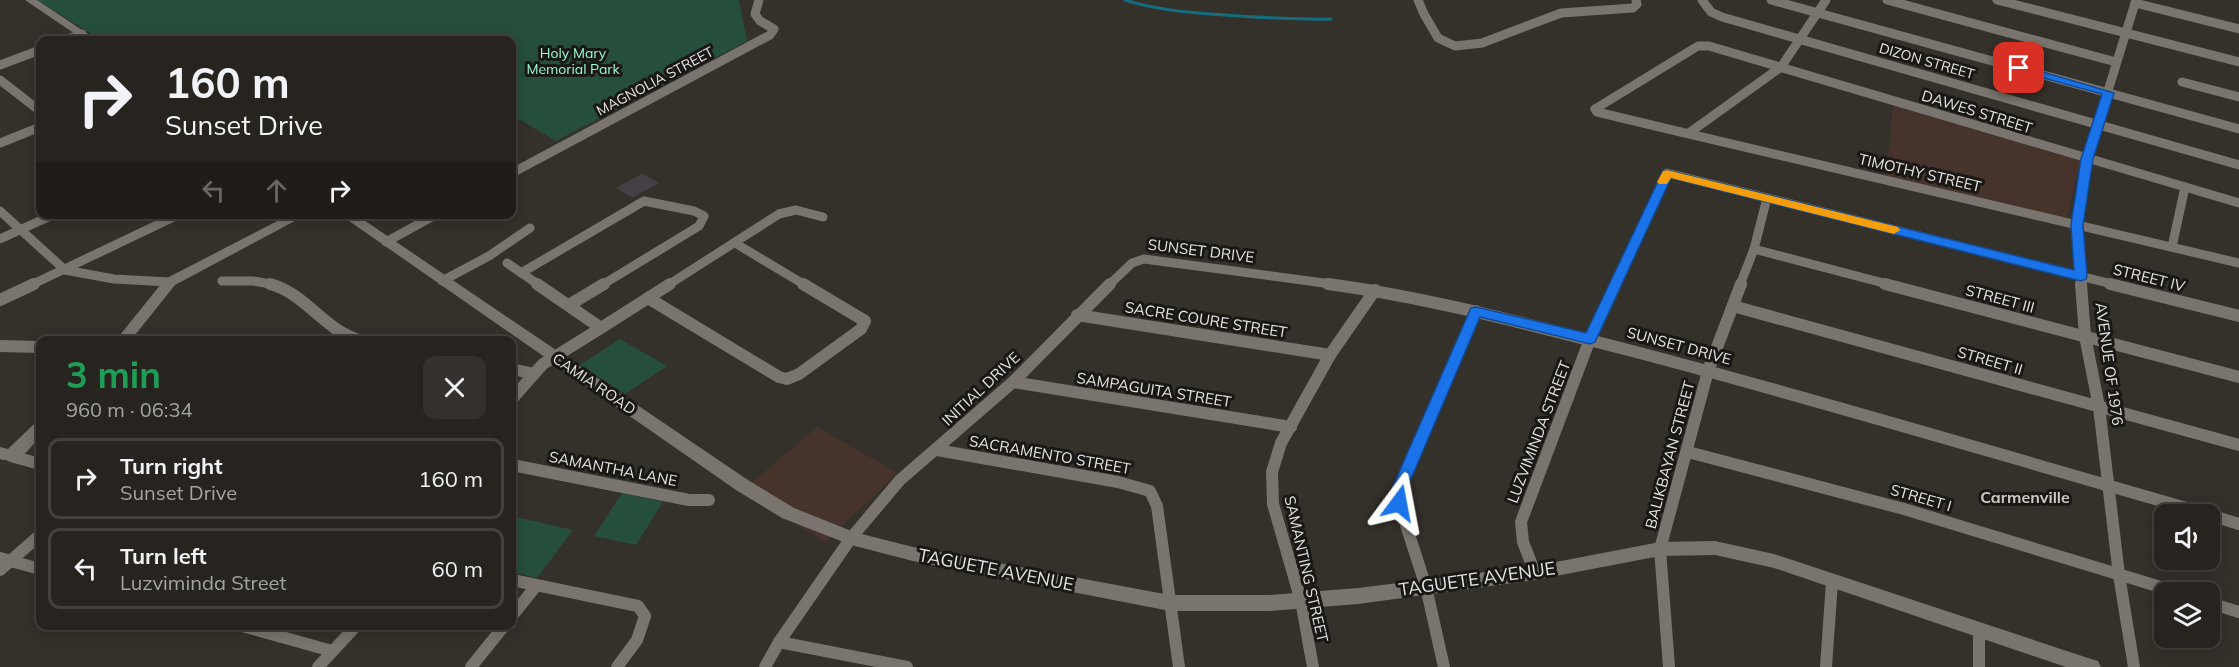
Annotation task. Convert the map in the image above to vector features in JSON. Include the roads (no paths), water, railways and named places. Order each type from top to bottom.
[{"type":"street","points":[[30,0],[84,36]]},
{"type":"street","name":"MAGNOLIA STREET","points":[[516,172],[770,35],[774,29],[760,21],[755,14],[759,0]]},
{"type":"street","points":[[1418,0],[1440,40],[1450,45],[1487,44],[1499,36],[1552,15],[1634,8],[1637,4],[1636,0]]},
{"type":"street","name":"DIZON STREET","points":[[1702,0],[1711,12],[1722,17],[2239,165]]},
{"type":"street","points":[[1771,0],[2239,129]]},
{"type":"street","points":[[1689,133],[1781,67],[1826,0]]},
{"type":"street","points":[[1887,0],[2116,62]]},
{"type":"street","points":[[1997,0],[2239,62]]},
{"type":"street","points":[[2135,2],[2239,29]]},
{"type":"street","name":"AVENUE OF 1976","points":[[2134,667],[2119,575],[2099,407],[2085,336],[2077,225],[2087,159],[2135,2]]},
{"type":"street","name":"DAWES STREET","points":[[1595,109],[1698,46],[1708,46],[2239,203]]},
{"type":"street","points":[[0,65],[36,52]]},
{"type":"street","points":[[0,80],[36,108]]},
{"type":"street","points":[[2182,82],[2239,97]]},
{"type":"street","name":"TIMOTHY STREET","points":[[1595,109],[1597,112],[2239,263]]},
{"type":"street","points":[[0,143],[36,128]]},
{"type":"street","name":"STREET IV","points":[[1667,173],[2239,316]]},
{"type":"street","name":"LUZVIMINDA STREET","points":[[1534,573],[1523,542],[1521,522],[1590,339],[1667,173]]},
{"type":"street","points":[[2172,247],[2185,188]]},
{"type":"street","name":"BALIKBAYAN STREET","points":[[1660,549],[1708,371],[1754,249],[1767,198]]},
{"type":"street","points":[[521,273],[644,201],[694,211],[704,216],[699,226],[569,305]]},
{"type":"street","points":[[516,394],[534,374],[554,357],[785,211],[796,210],[823,217]]},
{"type":"street","points":[[0,211],[65,270],[114,279],[170,282]]},
{"type":"street","points":[[0,239],[45,219]]},
{"type":"street","points":[[0,300],[170,219]]},
{"type":"street","points":[[126,336],[170,282],[292,219]]},
{"type":"street","name":"CAMIA ROAD","points":[[352,219],[778,507],[851,538]]},
{"type":"street","points":[[386,243],[428,219]]},
{"type":"street","points":[[442,281],[489,256],[530,228]]},
{"type":"street","points":[[648,298],[783,378],[799,374],[865,325],[861,317],[735,243]]},
{"type":"street","name":"STREET III","points":[[1754,249],[2239,377]]},
{"type":"street","name":"SUNSET DRIVE","points":[[1132,263],[1144,259],[1375,290],[1476,311],[1708,371],[2171,504]]},
{"type":"street","points":[[507,263],[601,328]]},
{"type":"street","name":"INITIAL DRIVE","points":[[765,667],[779,642],[851,538],[900,480],[1013,382],[1077,315],[1132,263]]},
{"type":"street","points":[[222,281],[257,281],[285,289],[337,336]]},
{"type":"street","name":"SAMANTING STREET","points":[[1313,667],[1301,601],[1273,504],[1272,472],[1281,443],[1330,355],[1375,290]]},
{"type":"street","name":"STREET II","points":[[1733,306],[2239,445]]},
{"type":"street","points":[[1444,667],[1426,587],[1399,503],[1400,486],[1476,311]]},
{"type":"street","name":"SACRE COURE STREET","points":[[1077,315],[1330,355]]},
{"type":"street","points":[[0,346],[36,347]]},
{"type":"street","points":[[516,370],[534,374]]},
{"type":"street","name":"SAMPAGUITA STREET","points":[[1013,382],[1291,427]]},
{"type":"street","points":[[5,454],[36,431]]},
{"type":"street","name":"SACRAMENTO STREET","points":[[937,450],[1118,482],[1150,491],[1157,506],[1170,603]]},
{"type":"street","name":"STREET I","points":[[1688,452],[1904,509],[2154,585]]},
{"type":"street","points":[[5,454],[36,463]]},
{"type":"street","name":"SAMANTHA LANE","points":[[516,466],[689,500],[709,500]]},
{"type":"street","name":"SUNSET DRIVE","points":[[2220,518],[2239,524]]},
{"type":"street","points":[[0,570],[6,559],[36,538]]},
{"type":"street","name":"TAGUETE AVENUE","points":[[851,538],[913,554],[1170,603],[1301,601],[1534,573],[1660,549],[1714,548],[1750,555],[2091,667]]},
{"type":"street","points":[[1660,549],[1669,667]]},
{"type":"street","points":[[6,559],[36,568]]},
{"type":"street","points":[[516,581],[638,606],[645,616],[642,630],[617,667]]},
{"type":"street","points":[[1826,667],[1832,582]]},
{"type":"street","points":[[516,611],[536,586]]},
{"type":"street","points":[[1170,603],[1179,667]]},
{"type":"street","points":[[2220,606],[2239,612]]},
{"type":"street","points":[[256,630],[332,651]]},
{"type":"street","points":[[318,667],[352,630]]},
{"type":"street","points":[[471,667],[501,630]]},
{"type":"street","points":[[1979,631],[1979,667]]},
{"type":"street","points":[[779,642],[908,667]]},
{"type":"waterway","points":[[1125,0],[1157,8],[1189,12],[1271,18],[1331,19]]},
{"type":"district","name":"Carmenville","points":[[2025,497]]},
{"type":"park label","name":"Holy Mary Memorial Park","points":[[573,62]]}]
